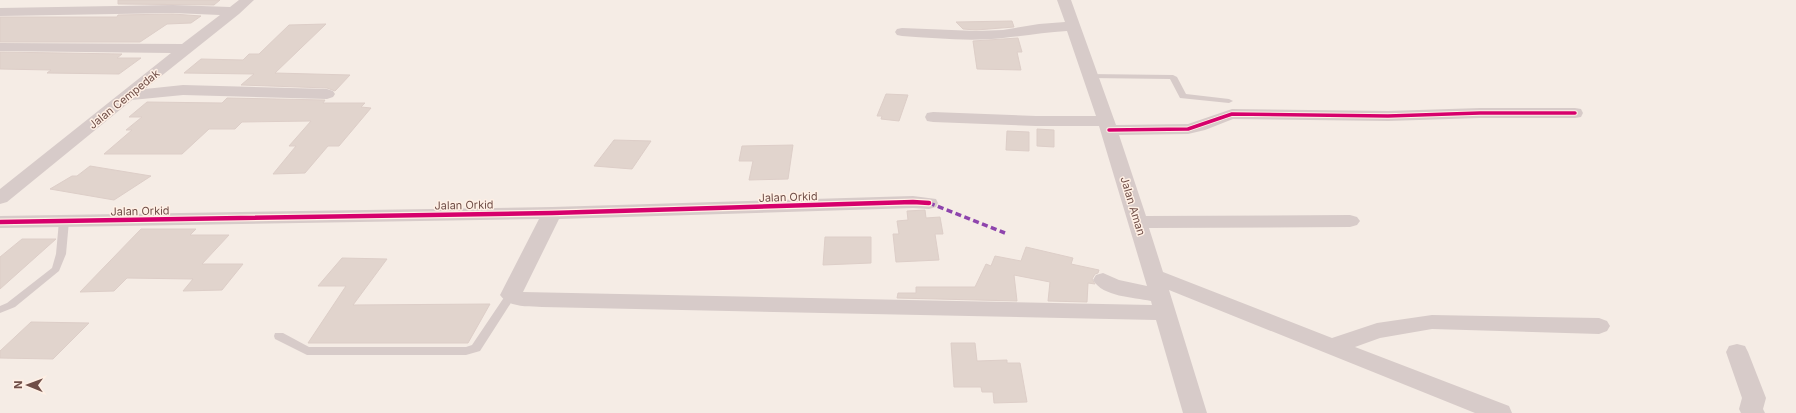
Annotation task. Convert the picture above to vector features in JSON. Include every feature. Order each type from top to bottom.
[{"type":"street","name":"Jalan Cempedak","points":[[0,198],[247,0]]},
{"type":"street","name":"Jalan Aman","points":[[1064,0],[1107,125],[1138,222],[1195,413]]},
{"type":"street","points":[[0,12],[173,9],[234,11]]},
{"type":"street","points":[[902,32],[976,35],[1004,34],[1039,28],[1073,26]]},
{"type":"street","points":[[0,47],[187,49]]},
{"type":"street","points":[[128,96],[183,90],[327,94]]},
{"type":"street","points":[[933,117],[1194,129],[1200,128],[1219,117],[1232,114],[1388,116],[1480,113],[1575,113]]},
{"type":"street","name":"Jalan Orkid","points":[[0,222],[552,213],[913,202],[929,203]]},
{"type":"street","points":[[552,213],[511,295],[520,299],[1160,295]]},
{"type":"street","points":[[1138,222],[1350,221]]},
{"type":"street","points":[[1103,280],[1113,286],[1160,295],[1333,346],[1500,413]]},
{"type":"street","points":[[1333,346],[1377,331],[1432,322],[1600,326]]},
{"type":"street","points":[[1737,352],[1754,398],[1751,409],[1753,413]]},
{"type":"lane","points":[[1090,76],[1173,77],[1183,96],[1229,101]]},
{"type":"lane","points":[[0,310],[12,305],[56,269],[62,254],[64,221]]},
{"type":"lane","points":[[279,336],[308,350],[466,351],[476,348],[511,295]]},
{"type":"building","points":[[118,0],[220,0],[214,5],[118,4]]},
{"type":"building","points":[[173,14],[201,16],[191,23],[167,24],[140,42],[0,42],[0,17],[117,17],[118,15]]},
{"type":"building","points":[[1012,21],[1014,27],[976,30],[963,29],[956,22]]},
{"type":"building","points":[[326,24],[275,73],[350,75],[335,91],[327,88],[241,85],[254,74],[184,73],[201,59],[243,60],[249,54],[259,54],[289,25]]},
{"type":"building","points":[[1018,38],[1022,52],[1017,52],[1021,70],[977,69],[973,41]]},
{"type":"building","points":[[0,52],[122,54],[117,58],[141,58],[119,74],[47,73],[51,70],[0,69]]},
{"type":"building","points":[[886,94],[908,95],[899,121],[881,119],[882,116],[877,116]]},
{"type":"building","points":[[227,98],[325,100],[323,103],[365,103],[361,107],[371,108],[339,146],[328,146],[305,173],[273,174],[296,146],[289,146],[311,121],[242,122],[235,129],[209,129],[182,154],[104,154],[132,130],[126,130],[142,117],[129,117],[147,102],[222,103]]},
{"type":"building","points":[[1037,129],[1054,130],[1054,147],[1037,146]]},
{"type":"building","points":[[1007,131],[1029,132],[1029,151],[1006,150]]},
{"type":"building","points":[[614,140],[651,141],[632,169],[594,166]]},
{"type":"building","points":[[793,145],[788,179],[749,180],[753,161],[739,161],[742,146]]},
{"type":"building","points":[[90,166],[151,176],[114,200],[50,189],[72,176],[77,176]]},
{"type":"building","points":[[925,210],[926,218],[940,217],[943,234],[935,234],[939,260],[896,262],[893,234],[899,234],[897,221],[908,220],[907,211]]},
{"type":"building","points":[[141,229],[196,229],[190,235],[229,235],[202,264],[243,264],[222,290],[183,291],[193,279],[127,278],[114,291],[80,292]]},
{"type":"building","points":[[825,237],[871,237],[871,263],[823,265]]},
{"type":"building","points":[[22,239],[56,239],[0,289],[0,257]]},
{"type":"building","points":[[1026,247],[1073,258],[1071,264],[1099,270],[1092,279],[1095,284],[1088,283],[1087,302],[1048,301],[1050,282],[1014,275],[1017,301],[897,298],[898,293],[916,293],[916,287],[975,287],[986,264],[991,266],[995,256],[1021,261]]},
{"type":"building","points":[[342,258],[387,259],[353,305],[490,304],[468,343],[308,343],[346,286],[318,286]]},
{"type":"building","points":[[31,322],[89,323],[53,359],[0,358],[0,351]]},
{"type":"building","points":[[951,343],[975,343],[977,361],[1007,360],[1007,363],[1020,363],[1027,402],[994,403],[993,392],[982,392],[981,387],[954,387]]},
{"type":"marked path","points":[[929,203],[1005,233]]},
{"type":"cycle path","points":[[1109,130],[1188,129],[1232,114],[1388,116],[1480,113],[1575,113]]},
{"type":"cycle path","points":[[0,222],[552,213],[913,202],[929,203]]}]
